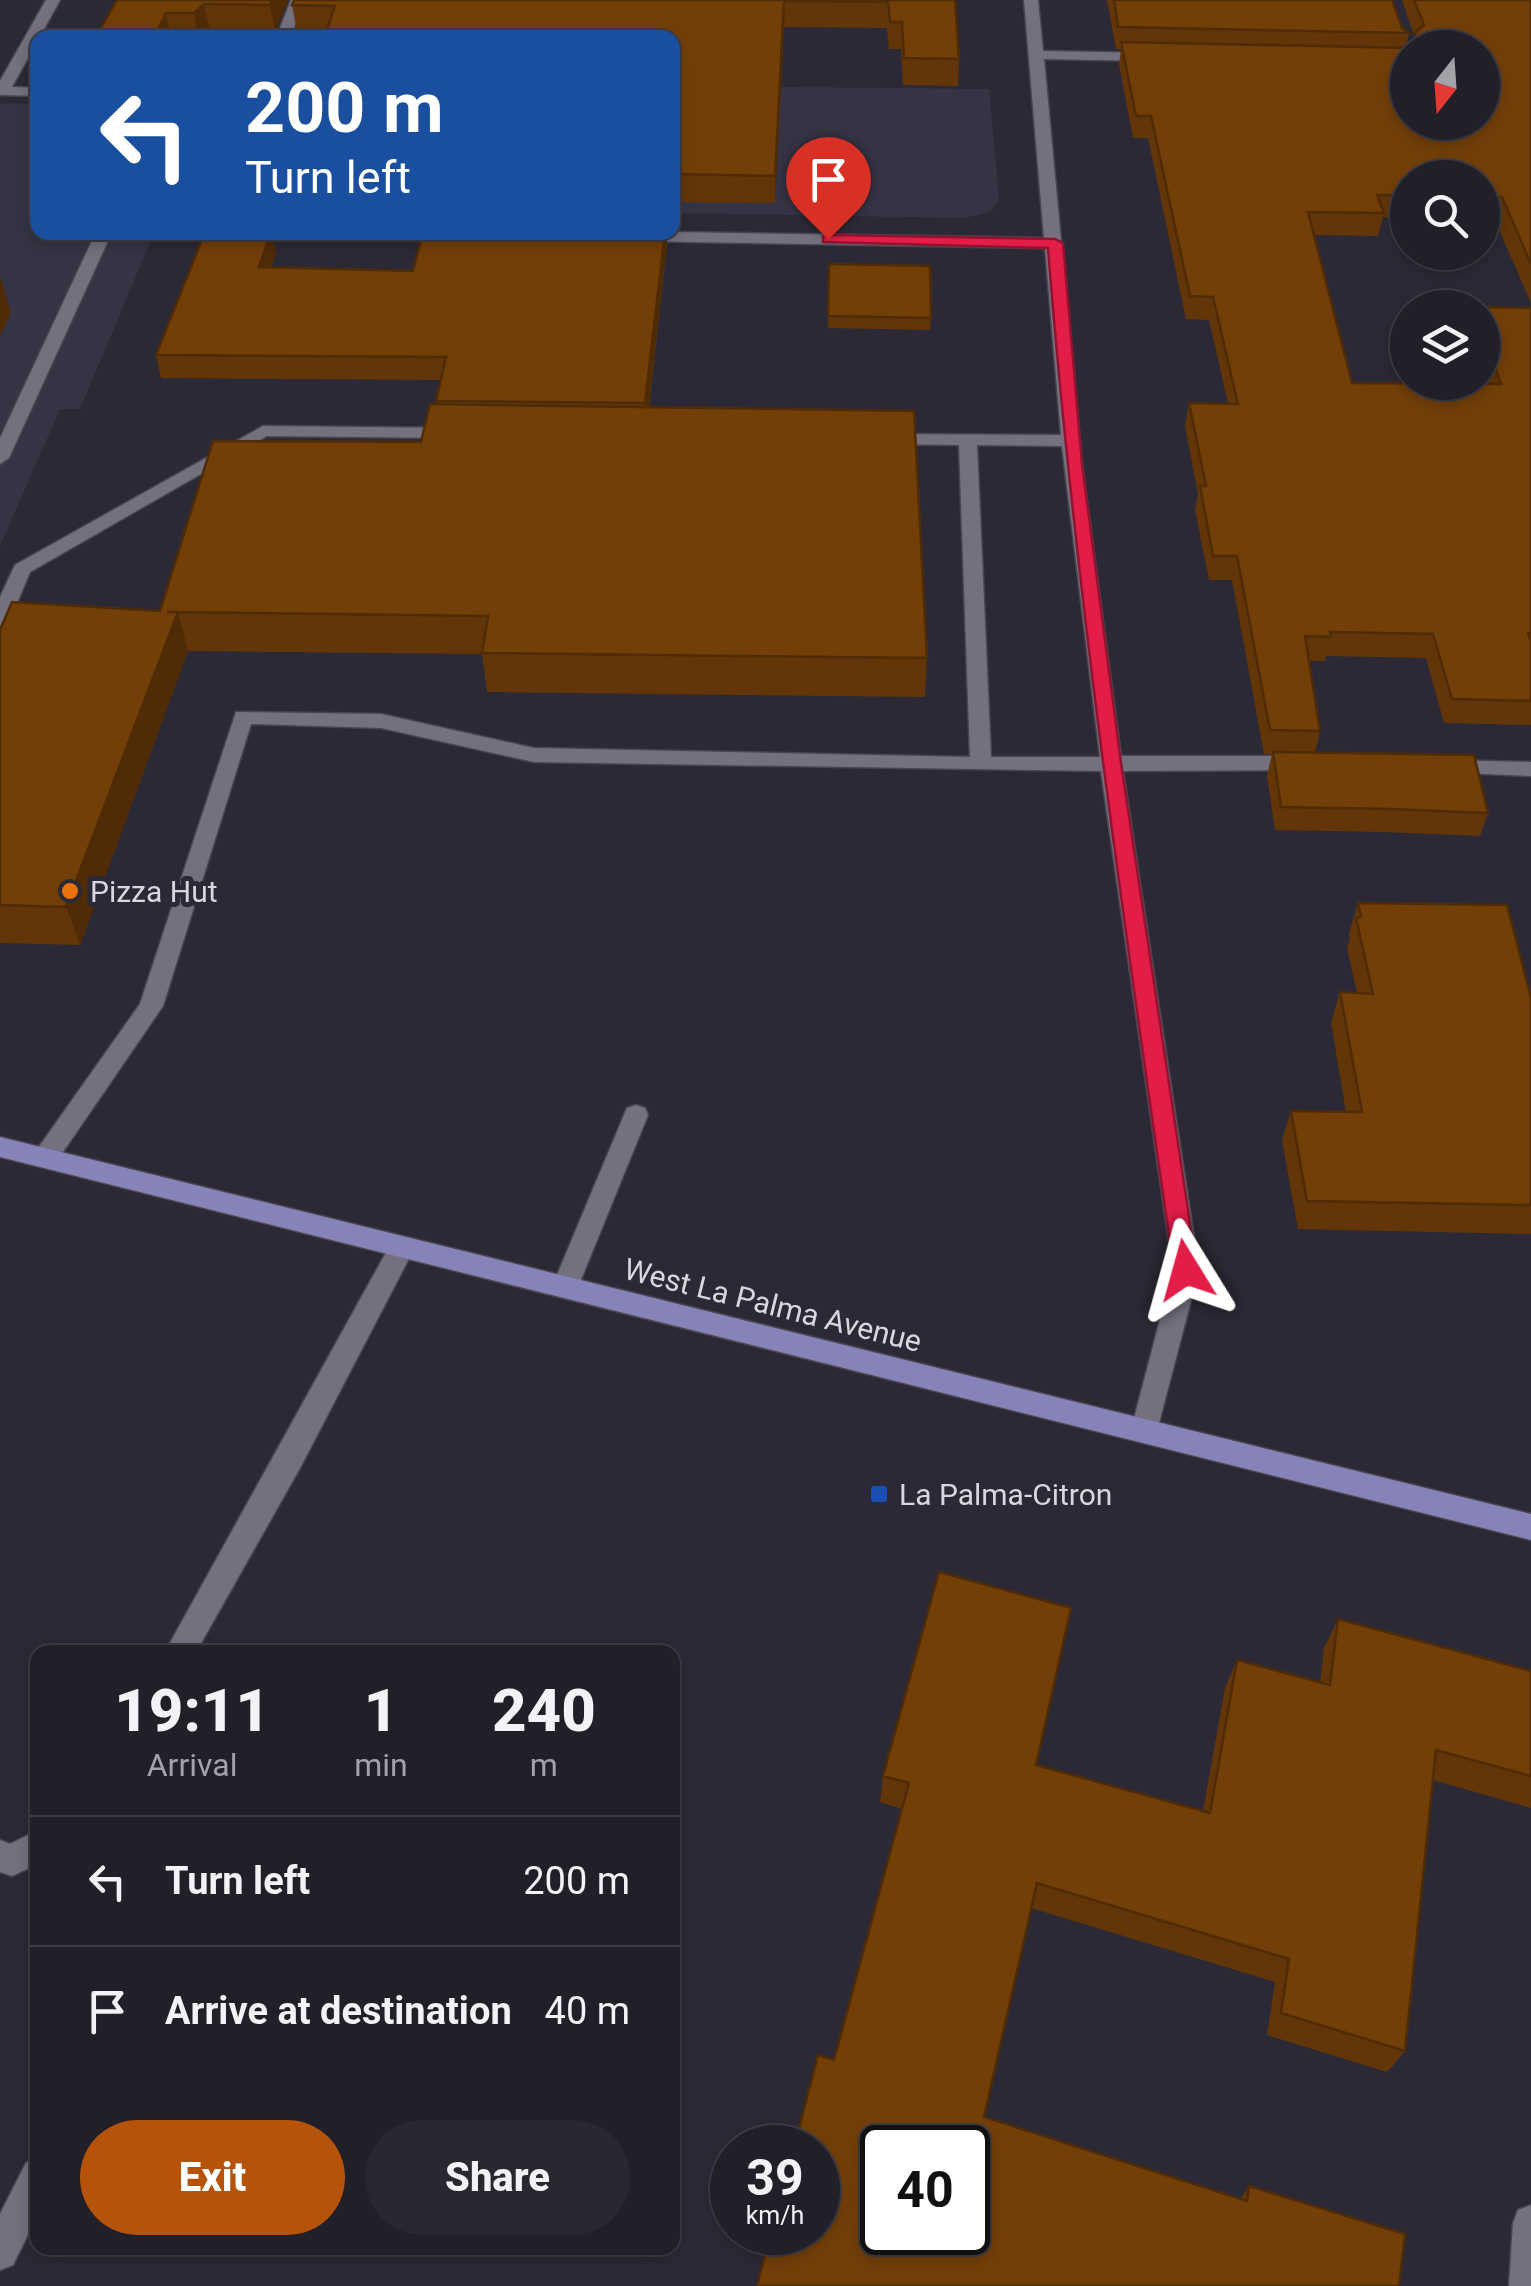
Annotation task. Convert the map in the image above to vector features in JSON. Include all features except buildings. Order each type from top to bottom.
[{"type":"main road","name":"West La Palma Avenue","points":[[0,1147],[1531,1527]]},
{"type":"street","points":[[37,30],[54,0]]},
{"type":"street","points":[[286,30],[298,0]]},
{"type":"street","points":[[1031,0],[1072,441],[1112,763],[1186,1270],[1145,1430]]},
{"type":"street","points":[[30,41],[1,91],[30,92]]},
{"type":"street","points":[[1036,55],[1173,58]]},
{"type":"street","points":[[680,237],[1055,243]]},
{"type":"street","points":[[0,458],[100,240]]},
{"type":"street","points":[[0,620],[22,569],[263,431],[478,434]]},
{"type":"street","points":[[870,439],[1072,441]]},
{"type":"street","points":[[968,440],[981,764]]},
{"type":"street","points":[[45,1158],[151,1006],[243,717],[381,722],[534,755],[981,764],[1320,764]]},
{"type":"street","points":[[1416,766],[1531,769]]},
{"type":"street","points":[[565,1288],[636,1115]]},
{"type":"street","points":[[184,1645],[290,1459],[402,1247]]},
{"type":"street","points":[[0,1856],[12,1860],[30,1850]]},
{"type":"street","points":[[0,2252],[30,2191]]},
{"type":"street","points":[[1526,2286],[1531,2223]]},
{"type":"shaded area","points":[[680,86],[989,89],[999,200],[990,212],[965,218],[680,213]]},
{"type":"shaded area","points":[[0,103],[30,104],[30,240],[151,240],[80,409],[60,409],[0,546]]},
{"type":"place","name":"Pizza Hut","points":[[70,891]]},
{"type":"place","name":"La Palma-Citron","points":[[879,1494]]},
{"type":"route","points":[[828,239],[1055,243],[1073,464],[1186,1270]]}]
